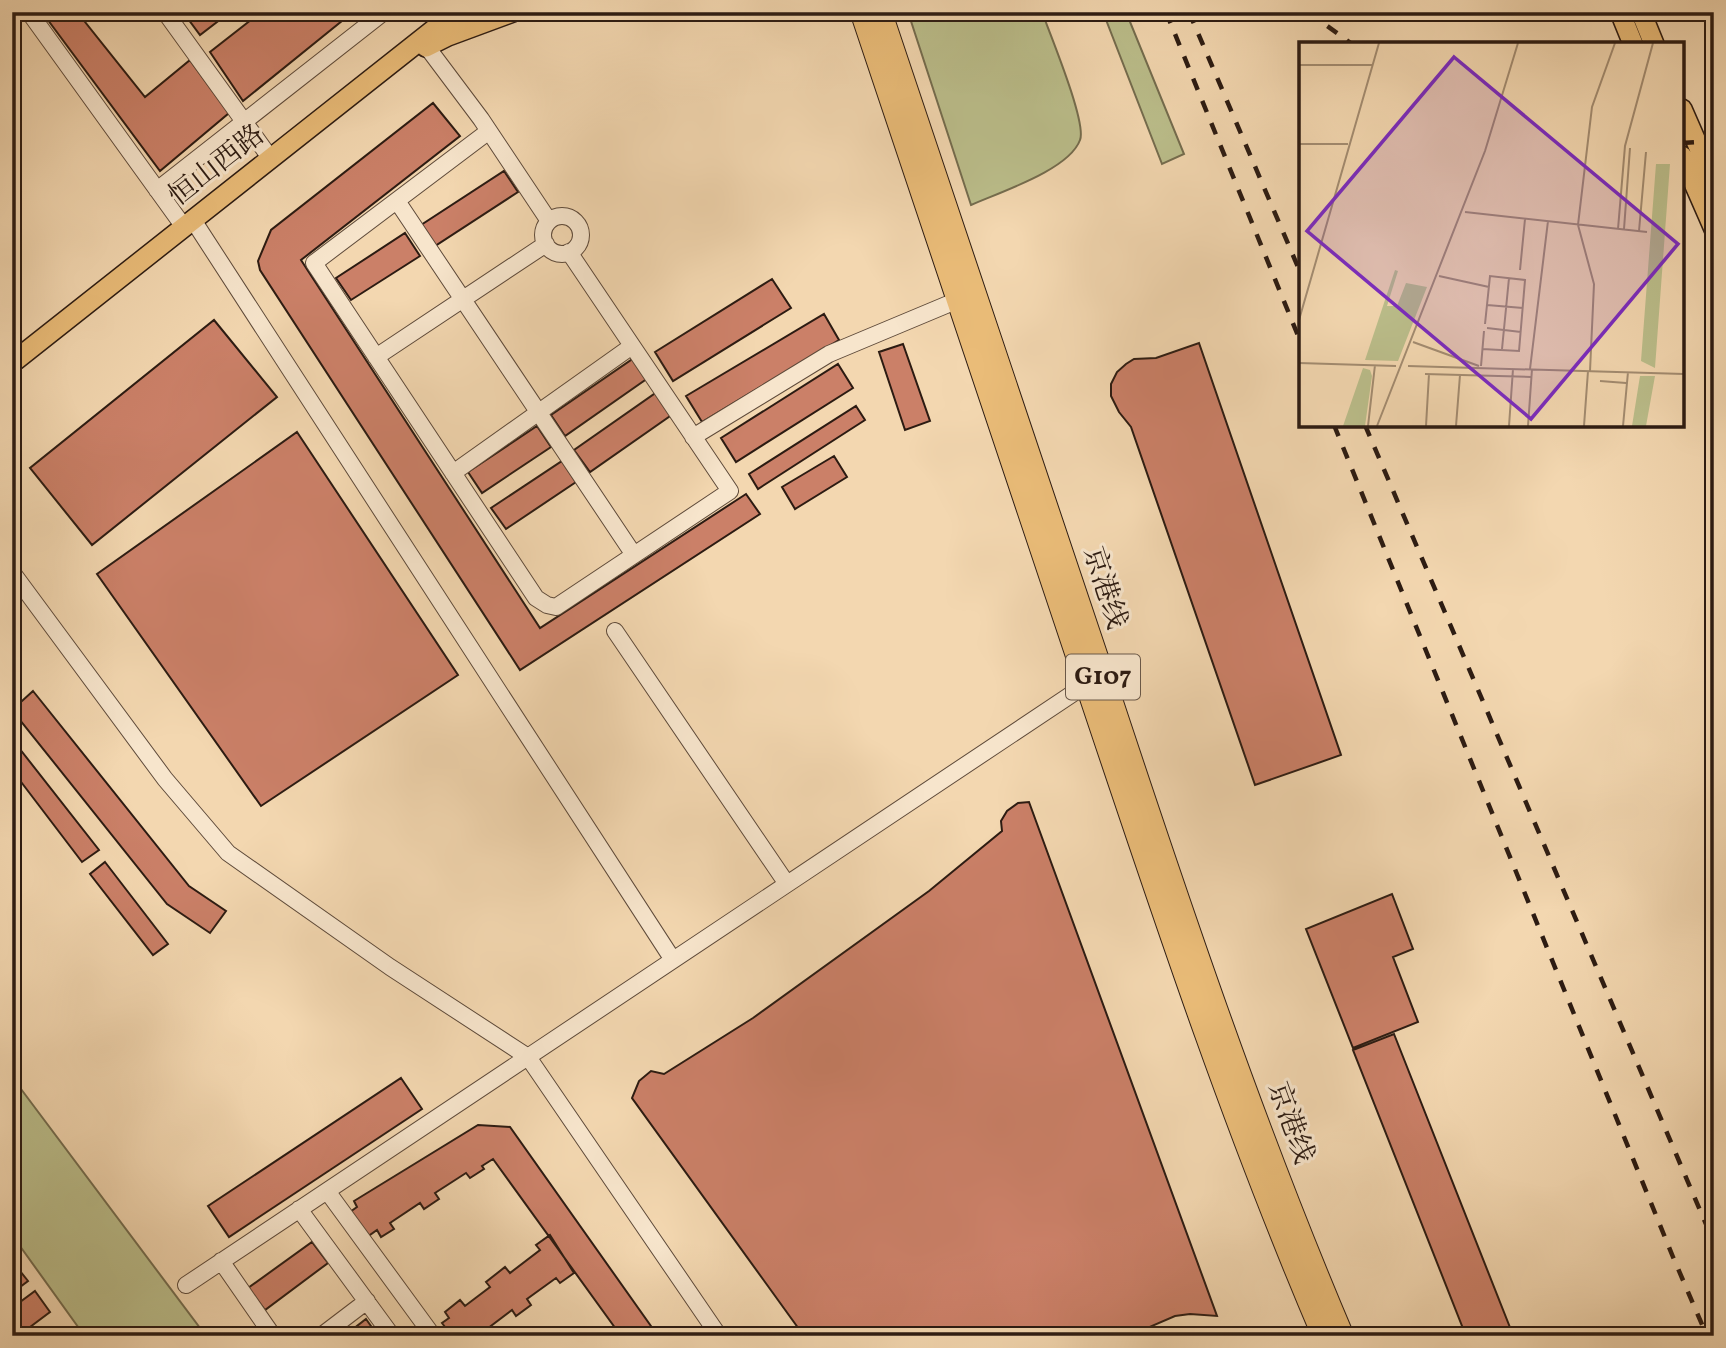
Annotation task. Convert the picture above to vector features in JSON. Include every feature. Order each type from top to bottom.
[{"type":"highway","name":"京港线","points":[[862,12],[1087,684],[1212,1047],[1274,1214],[1324,1336]]},
{"type":"highway","name":"京港线","points":[[880,12],[1136,779],[1228,1042],[1290,1208],[1342,1336]]},
{"type":"main road","name":"恒山西路","points":[[12,363],[456,12]]},
{"type":"main road","points":[[384,69],[448,36],[513,12]]},
{"type":"main road","points":[[1620,12],[1632,42]]},
{"type":"main road","points":[[1641,12],[1653,42]]},
{"type":"main road","points":[[1684,114],[1714,182]]},
{"type":"main road","points":[[1684,161],[1714,229]]},
{"type":"street","points":[[29,12],[157,190],[189,224],[673,960]]},
{"type":"street","points":[[165,12],[271,159]]},
{"type":"street","points":[[157,190],[384,12]]},
{"type":"street","points":[[426,47],[489,131],[549,221]]},
{"type":"street","points":[[489,131],[314,264],[536,598],[556,607],[730,491],[569,252]]},
{"type":"street","points":[[397,201],[634,555]]},
{"type":"street","points":[[558,216],[571,218],[580,227],[577,247],[569,252],[552,252],[546,244],[543,235],[549,221],[558,216]]},
{"type":"street","points":[[376,357],[546,244]]},
{"type":"street","points":[[693,437],[829,354],[958,300]]},
{"type":"street","points":[[453,473],[632,346]]},
{"type":"street","points":[[12,572],[165,779],[228,853],[390,967],[528,1057],[719,1336]]},
{"type":"street","points":[[615,631],[786,884]]},
{"type":"street","points":[[186,1285],[1087,684]]},
{"type":"street","points":[[327,1191],[433,1336]]},
{"type":"street","points":[[299,1209],[392,1336]]},
{"type":"street","points":[[221,1261],[273,1336]]},
{"type":"street","points":[[321,1336],[367,1301]]},
{"type":"green space","points":[[908,12],[1042,12],[1078,116],[1080,140],[1073,151],[1032,179],[971,205]]},
{"type":"green space","points":[[1103,12],[1126,12],[1184,154],[1162,164]]},
{"type":"green space","points":[[12,1077],[206,1336],[89,1336],[81,1331],[12,1235]]},
{"type":"building","points":[[42,12],[77,12],[145,97],[190,60],[229,113],[160,171]]},
{"type":"building","points":[[183,12],[230,12],[200,35]]},
{"type":"building","points":[[261,12],[353,12],[243,101],[210,52]]},
{"type":"building","points":[[433,103],[460,136],[301,260],[540,628],[746,494],[760,514],[520,670],[260,270],[258,261],[271,230]]},
{"type":"building","points":[[504,171],[518,192],[435,246],[421,225]]},
{"type":"building","points":[[405,233],[420,256],[351,300],[336,278]]},
{"type":"building","points":[[772,279],[791,308],[673,381],[655,352]]},
{"type":"building","points":[[824,314],[839,340],[702,422],[686,396]]},
{"type":"building","points":[[214,320],[277,397],[92,545],[30,468]]},
{"type":"building","points":[[1199,343],[1341,755],[1255,785],[1131,427],[1111,396],[1111,384],[1117,372],[1134,359],[1156,358]]},
{"type":"building","points":[[903,344],[930,421],[905,430],[879,352]]},
{"type":"building","points":[[634,358],[648,378],[565,436],[551,415]]},
{"type":"building","points":[[838,364],[853,388],[736,462],[721,438]]},
{"type":"building","points":[[657,392],[673,414],[590,472],[574,450]]},
{"type":"building","points":[[856,406],[865,420],[758,489],[749,474]]},
{"type":"building","points":[[537,426],[551,447],[482,493],[468,472]]},
{"type":"building","points":[[297,432],[458,675],[261,806],[97,574]]},
{"type":"building","points":[[834,456],[847,477],[795,509],[782,487]]},
{"type":"building","points":[[562,461],[576,482],[506,529],[491,508]]},
{"type":"building","points":[[33,691],[189,886],[226,911],[210,933],[167,904],[12,710]]},
{"type":"building","points":[[12,739],[99,850],[82,862],[12,770]]},
{"type":"building","points":[[1029,802],[1217,1316],[1175,1316],[1136,1336],[804,1336],[632,1098],[639,1081],[651,1071],[664,1074],[753,1018],[929,891],[1002,831],[1001,821],[1007,811],[1018,803]]},
{"type":"building","points":[[105,862],[168,944],[153,955],[90,874]]},
{"type":"building","points":[[1392,894],[1413,949],[1393,957],[1418,1022],[1353,1048],[1306,929]]},
{"type":"building","points":[[1394,1034],[1511,1330],[1500,1336],[1466,1336],[1353,1050]]},
{"type":"building","points":[[401,1078],[422,1109],[229,1237],[208,1206]]},
{"type":"building","points":[[478,1125],[510,1127],[658,1336],[621,1336],[493,1159],[470,1178],[466,1173],[435,1193],[439,1199],[424,1209],[420,1203],[390,1223],[394,1229],[381,1237],[377,1230],[367,1237],[350,1212],[357,1207],[354,1201]]},
{"type":"building","points":[[550,1235],[574,1273],[560,1283],[556,1278],[527,1299],[531,1305],[516,1316],[512,1310],[483,1332],[486,1336],[452,1336],[442,1323],[449,1318],[445,1312],[460,1300],[465,1306],[490,1287],[486,1282],[505,1267],[510,1273],[540,1250],[536,1245]]},
{"type":"building","points":[[312,1242],[328,1263],[265,1310],[248,1288]]},
{"type":"building","points":[[12,1261],[28,1281],[12,1293]]},
{"type":"building","points":[[35,1291],[50,1312],[18,1336],[12,1336],[12,1308]]},
{"type":"building","points":[[366,1319],[378,1336],[344,1336]]},
{"type":"railway","points":[[1166,12],[1299,338]]},
{"type":"railway","points":[[1189,12],[1299,269]]},
{"type":"railway","points":[[1308,12],[1349,42]]},
{"type":"railway","points":[[1684,143],[1714,141]]},
{"type":"railway","points":[[1335,427],[1707,1336]]},
{"type":"railway","points":[[1366,427],[1714,1243]]}]
